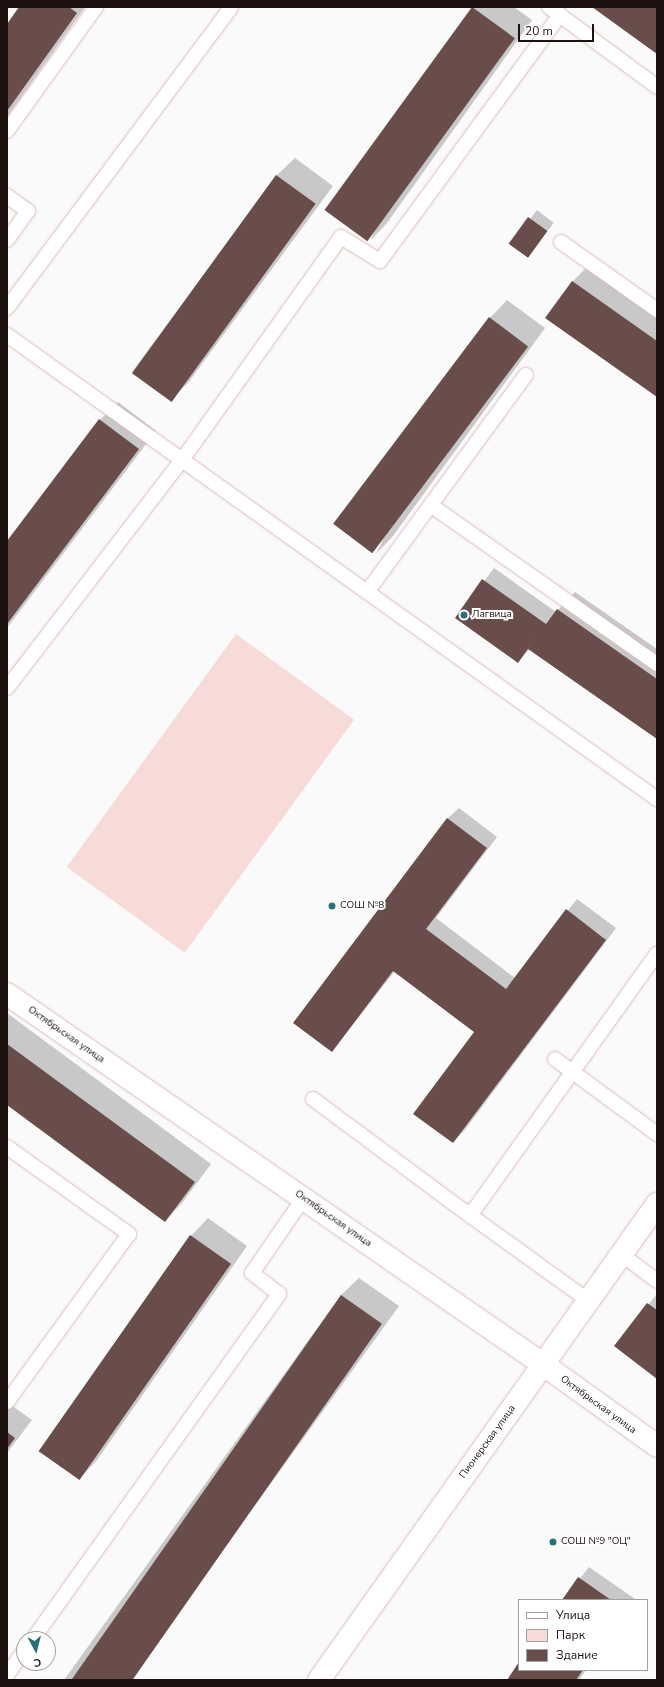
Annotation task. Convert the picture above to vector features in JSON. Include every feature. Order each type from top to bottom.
[{"type":"street","name":"Октябрьская улица","points":[[7,994],[544,1365],[657,1446]]},
{"type":"street","name":"Пионерская улица","points":[[319,1680],[657,1204]]},
{"type":"lane","points":[[7,131],[96,7]]},
{"type":"lane","points":[[7,308],[231,7]]},
{"type":"lane","points":[[7,688],[182,460],[341,237],[380,260],[554,11],[657,87]]},
{"type":"lane","points":[[7,196],[28,211],[7,240]]},
{"type":"lane","points":[[561,242],[657,310]]},
{"type":"lane","points":[[7,335],[657,799]]},
{"type":"lane","points":[[367,592],[432,506],[526,375]]},
{"type":"lane","points":[[432,506],[657,664]]},
{"type":"lane","points":[[464,1211],[474,1210],[657,953]]},
{"type":"lane","points":[[555,1059],[657,1134]]},
{"type":"lane","points":[[313,1099],[589,1301]]},
{"type":"lane","points":[[7,1147],[129,1234],[7,1402]]},
{"type":"lane","points":[[39,1631],[279,1294],[252,1273],[303,1198]]},
{"type":"lane","points":[[621,1254],[657,1281]]},
{"type":"lane","points":[[7,1675],[16,1662]]},
{"type":"green space","points":[[236,634],[354,720],[185,953],[67,867]]},
{"type":"building","points":[[19,7],[69,7],[77,13],[7,111],[7,24]]},
{"type":"building","points":[[472,7],[515,38],[367,241],[324,210]]},
{"type":"building","points":[[592,7],[657,7],[657,54]]},
{"type":"building","points":[[276,175],[316,204],[172,402],[132,373]]},
{"type":"building","points":[[528,217],[547,231],[528,258],[509,244]]},
{"type":"building","points":[[572,281],[657,341],[657,397],[545,318]]},
{"type":"building","points":[[489,317],[528,346],[372,553],[333,524]]},
{"type":"building","points":[[99,419],[139,449],[7,624],[7,541]]},
{"type":"building","points":[[482,579],[546,624],[557,609],[657,679],[657,739],[528,649],[537,636],[518,663],[455,618]]},
{"type":"building","points":[[447,818],[487,848],[426,929],[506,989],[566,909],[606,940],[453,1143],[413,1114],[474,1032],[393,971],[332,1052],[293,1023]]},
{"type":"building","points":[[7,1044],[195,1182],[165,1222],[7,1105]]},
{"type":"building","points":[[190,1235],[231,1264],[80,1480],[39,1451]]},
{"type":"building","points":[[341,1295],[382,1324],[132,1680],[71,1680]]},
{"type":"building","points":[[647,1303],[657,1310],[657,1379],[614,1346]]},
{"type":"building","points":[[7,1432],[15,1438],[7,1449]]},
{"type":"building","points":[[578,1577],[610,1599],[563,1599]]},
{"type":"building","points":[[518,1664],[518,1671],[582,1671],[576,1680],[507,1680]]},
{"type":"place","name":"Лагвица","points":[[464,615]]},
{"type":"place","name":"СОШ №8","points":[[332,906]]},
{"type":"place","name":"СОШ №9 \"ОЦ\"","points":[[553,1542]]}]
